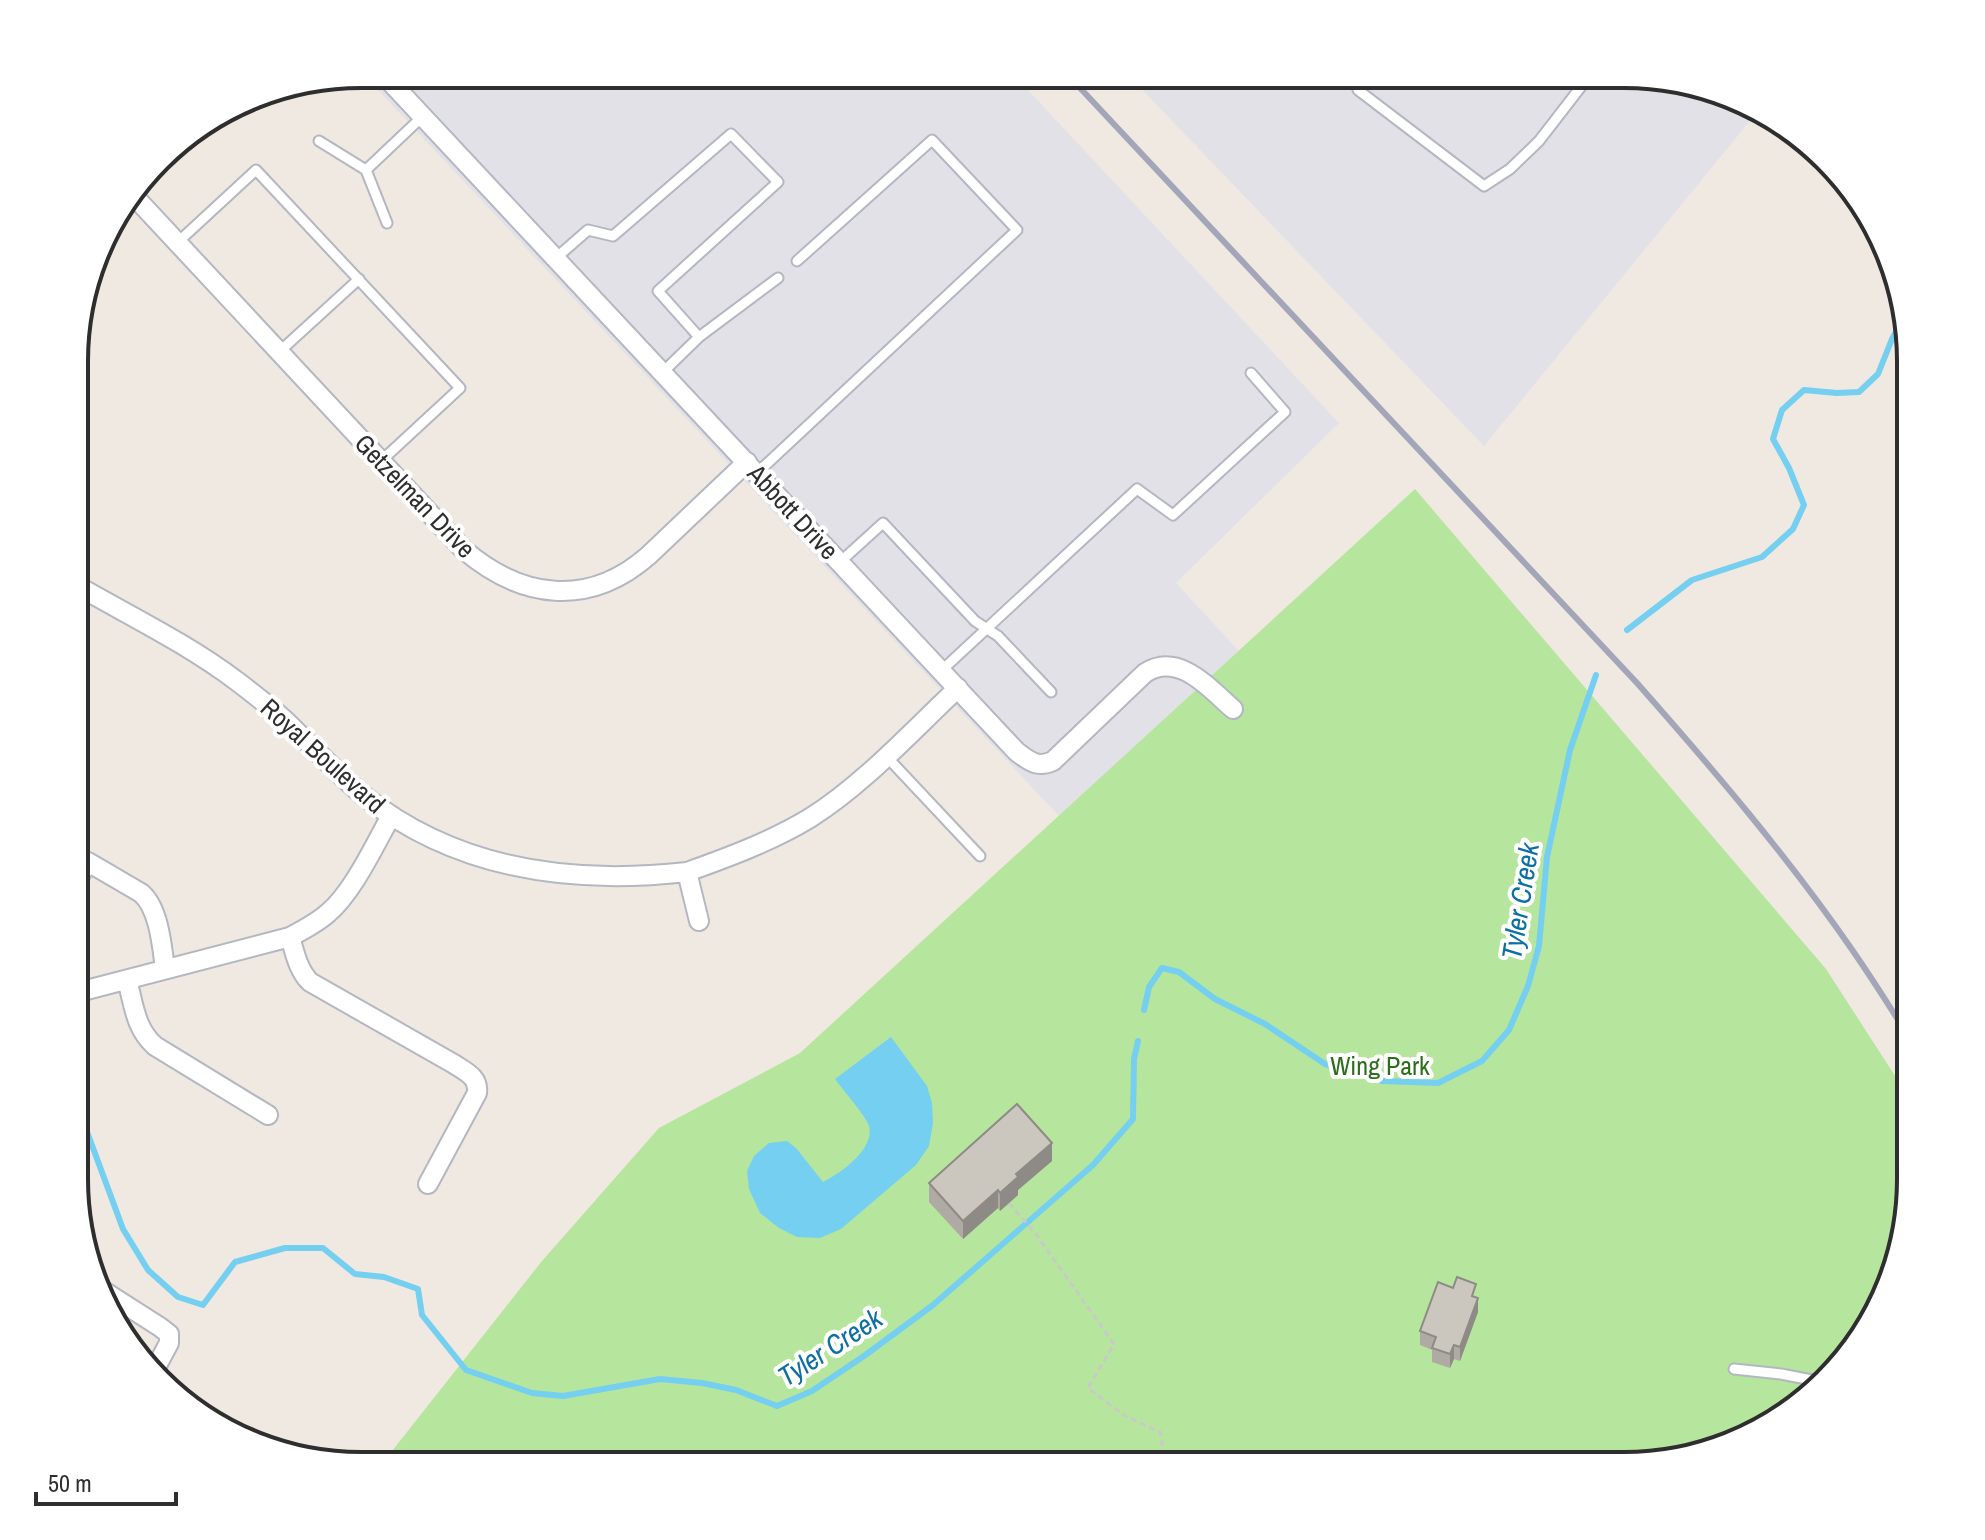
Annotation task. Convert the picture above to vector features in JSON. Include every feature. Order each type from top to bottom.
[{"type":"street","name":"Abbott Drive","points":[[397,89],[1017,752],[1029,761],[1042,765],[1059,757],[1145,673],[1158,666],[1174,666],[1184,670],[1233,709]]},
{"type":"street","name":"Getzelman Drive","points":[[140,202],[463,549],[501,576],[524,585],[561,592],[601,585],[632,570],[752,468]]},
{"type":"street","name":"Royal Boulevard","points":[[88,592],[233,678],[295,729],[361,793],[391,816],[461,851],[548,873],[598,877],[687,872],[755,846],[812,817],[835,801],[958,688]]},
{"type":"street","points":[[89,990],[290,937],[313,924],[337,905],[347,892],[391,816]]},
{"type":"street","points":[[89,862],[148,899],[162,946],[165,969]]},
{"type":"street","points":[[687,872],[699,921]]},
{"type":"street","points":[[290,937],[299,966],[310,982],[476,1079],[477,1093],[428,1184]]},
{"type":"street","points":[[127,980],[145,1037],[268,1115]]},
{"type":"street","points":[[115,1299],[169,1334],[169,1343],[159,1362]]},
{"type":"lane","points":[[1358,90],[1484,186],[1510,169],[1539,141],[1579,89]]},
{"type":"lane","points":[[366,170],[423,116]]},
{"type":"lane","points":[[556,258],[588,230],[613,236],[731,134],[778,182],[658,291],[699,337]]},
{"type":"lane","points":[[752,468],[1017,230],[932,140],[797,261]]},
{"type":"lane","points":[[319,141],[366,170],[387,223]]},
{"type":"lane","points":[[178,242],[256,170],[460,388],[380,462]]},
{"type":"lane","points":[[663,372],[699,337],[778,278]]},
{"type":"lane","points":[[279,352],[359,279]]},
{"type":"lane","points":[[941,671],[1137,489],[1173,515],[1285,412],[1251,373]]},
{"type":"lane","points":[[840,562],[883,523],[975,621],[998,636],[1051,692]]},
{"type":"lane","points":[[886,756],[980,856]]},
{"type":"lane","points":[[1734,1369],[1809,1379]]},
{"type":"path","points":[[1010,1205],[1036,1234],[1114,1344],[1088,1388],[1125,1416],[1160,1432],[1162,1452]]},
{"type":"shaded area","points":[[377,89],[1027,89],[1339,423],[1176,583],[1239,651],[1059,816]]},
{"type":"shaded area","points":[[1141,89],[1642,89],[1695,97],[1751,120],[1484,446]]},
{"type":"green space","name":"Wing Park","points":[[1415,489],[1826,969],[1896,1078],[1896,1197],[1892,1232],[1883,1267],[1860,1316],[1829,1359],[1804,1384],[1776,1406],[1729,1431],[1677,1447],[1624,1452],[392,1451],[542,1261],[659,1128],[800,1053]]},
{"type":"water","points":[[891,1037],[927,1086],[933,1123],[929,1146],[916,1165],[841,1229],[820,1238],[797,1237],[779,1228],[760,1213],[749,1189],[747,1171],[754,1156],[769,1143],[787,1141],[823,1182],[839,1173],[862,1151],[867,1143],[869,1126],[835,1079]]},
{"type":"building","points":[[1017,1104],[1052,1143],[1016,1174],[1018,1177],[1000,1193],[998,1190],[963,1221],[929,1183]]},
{"type":"building","points":[[1457,1277],[1476,1284],[1472,1296],[1478,1298],[1460,1347],[1454,1345],[1450,1354],[1432,1348],[1436,1337],[1420,1331],[1438,1282],[1453,1288]]},
{"type":"waterway","name":"Tyler Creek","points":[[1627,630],[1692,580],[1762,557],[1793,529],[1804,505],[1773,439],[1782,410],[1804,390],[1859,392],[1878,374],[1895,334]]},
{"type":"waterway","name":"Tyler Creek","points":[[1144,1010],[1149,987],[1162,968],[1179,972],[1215,999],[1265,1024],[1325,1064],[1383,1081],[1438,1083],[1482,1061],[1509,1030],[1528,986],[1539,946],[1547,857],[1570,750],[1596,675]]},
{"type":"waterway","name":"Tyler Creek","points":[[89,1137],[123,1229],[148,1270],[178,1297],[203,1305],[235,1262],[285,1248],[323,1248],[355,1274],[384,1277],[418,1289],[422,1315],[466,1370],[532,1393],[563,1396],[660,1379],[736,1390],[777,1406],[812,1391],[933,1305],[1093,1165],[1133,1119],[1134,1059],[1138,1041]]},
{"type":"railway","points":[[1081,89],[1637,683],[1803,882],[1896,1017]]}]
